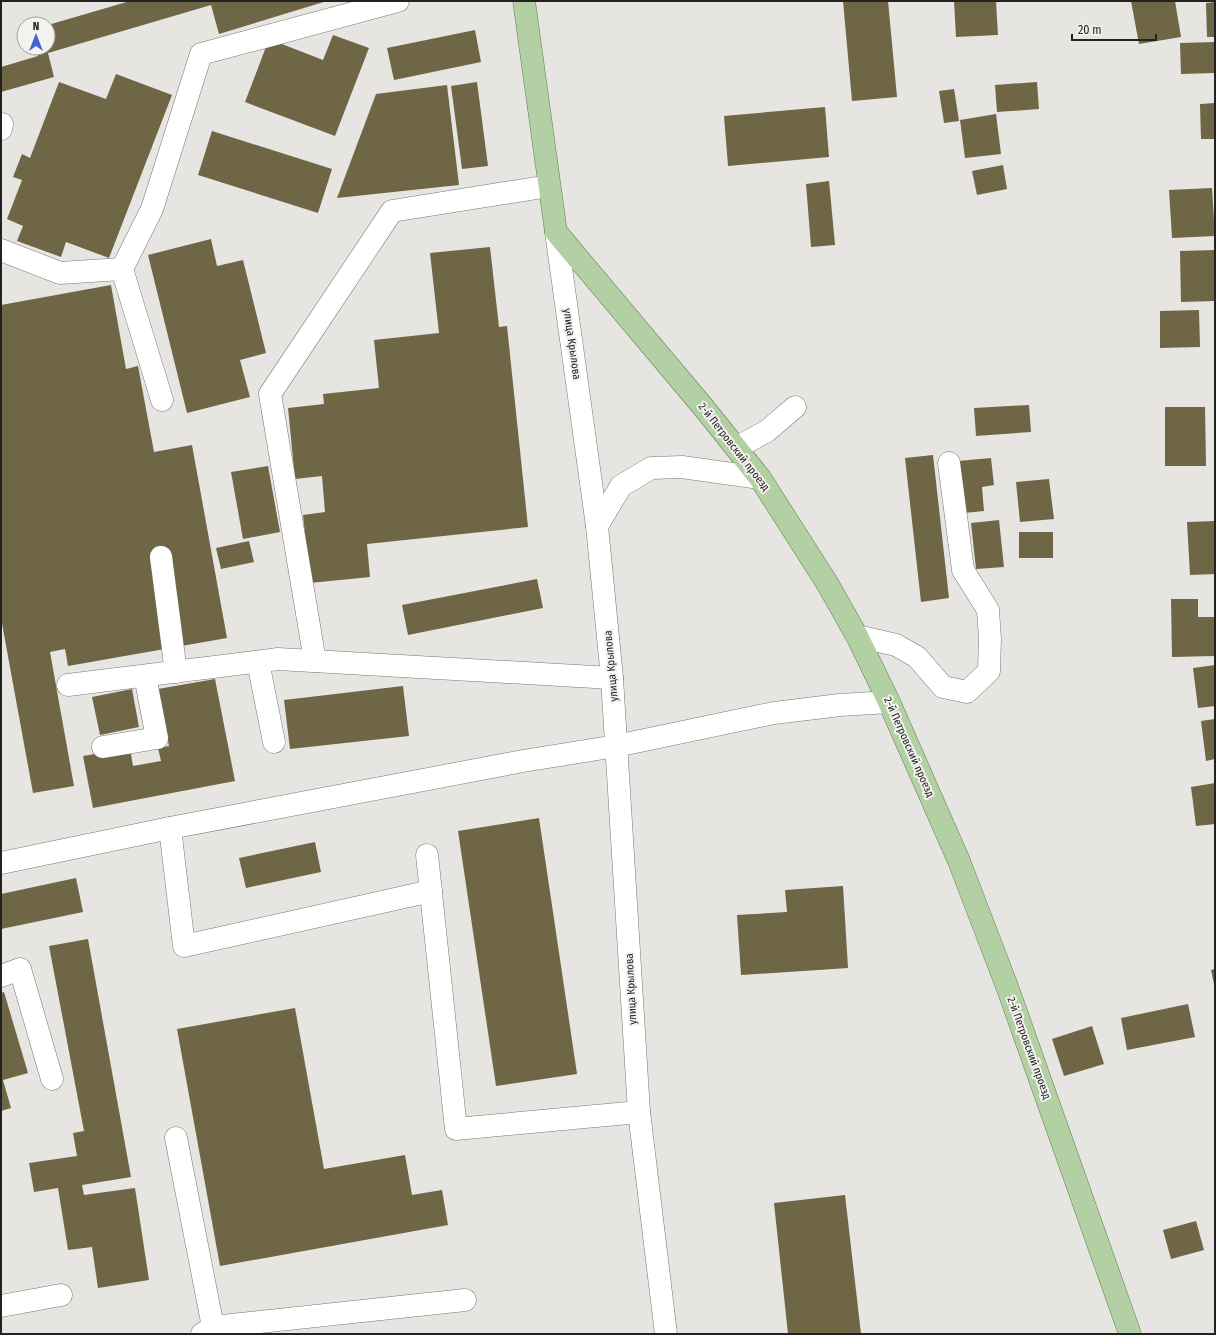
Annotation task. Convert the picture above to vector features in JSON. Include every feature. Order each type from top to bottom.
[{"type":"main road","name":"улица Крылова","points":[[524,1],[556,232]]},
{"type":"main road","name":"2-й Петровский проезд","points":[[556,232],[760,478],[827,583],[857,636],[889,702],[959,861],[1000,967],[1130,1334]]},
{"type":"street","points":[[162,400],[122,269],[152,209],[201,54],[398,1]]},
{"type":"street","points":[[315,661],[270,394],[392,212],[549,186]]},
{"type":"street","name":"улица Крылова","points":[[556,232],[597,526],[612,678],[639,1112],[666,1334]]},
{"type":"street","points":[[1,250],[60,273],[122,269]]},
{"type":"street","points":[[736,448],[767,431],[795,407]]},
{"type":"street","points":[[857,636],[896,645],[917,657],[943,687],[967,692],[989,671],[990,639],[988,610],[963,570],[949,463]]},
{"type":"street","points":[[597,526],[621,486],[651,468],[682,467],[760,478]]},
{"type":"street","points":[[161,557],[176,672]]},
{"type":"street","points":[[68,685],[278,659],[612,678]]},
{"type":"street","points":[[258,662],[274,742]]},
{"type":"street","points":[[103,747],[157,738],[145,676]]},
{"type":"street","points":[[1,863],[170,828],[523,761],[616,746],[774,713],[840,705],[889,702]]},
{"type":"street","points":[[170,828],[184,946],[431,891]]},
{"type":"street","points":[[427,856],[456,1129],[639,1112]]},
{"type":"street","points":[[1,976],[20,969],[52,1079]]},
{"type":"street","points":[[176,1138],[207,1331],[466,1300]]},
{"type":"street","points":[[1,1306],[61,1295]]},
{"type":"building","points":[[130,1],[327,1],[219,34],[211,5],[56,51],[56,23]]},
{"type":"building","points":[[843,1],[888,1],[897,97],[852,101]]},
{"type":"building","points":[[954,1],[996,1],[998,35],[956,37]]},
{"type":"building","points":[[1131,1],[1175,1],[1181,37],[1139,44]]},
{"type":"building","points":[[1215,2],[1215,37],[1207,37],[1206,3]]},
{"type":"building","points":[[475,30],[481,62],[394,80],[387,48]]},
{"type":"building","points":[[333,35],[369,48],[335,136],[245,102],[269,39],[323,60]]},
{"type":"building","points":[[1215,42],[1215,73],[1181,74],[1180,43]]},
{"type":"building","points":[[38,56],[49,56],[54,77],[1,92],[1,67]]},
{"type":"building","points":[[116,74],[172,95],[109,258],[66,242],[61,257],[17,241],[23,226],[7,219],[22,180],[13,177],[22,154],[30,158],[59,82],[106,99]]},
{"type":"building","points":[[477,82],[488,166],[462,169],[451,86]]},
{"type":"building","points":[[1037,82],[1039,109],[997,112],[995,85]]},
{"type":"building","points":[[447,85],[459,185],[337,198],[376,94]]},
{"type":"building","points":[[954,89],[959,121],[944,123],[939,91]]},
{"type":"building","points":[[1215,103],[1215,139],[1201,139],[1200,104]]},
{"type":"building","points":[[825,107],[829,157],[728,166],[724,116]]},
{"type":"building","points":[[996,114],[1001,154],[965,158],[960,120]]},
{"type":"building","points":[[212,131],[332,169],[318,213],[198,175]]},
{"type":"building","points":[[1003,165],[1007,189],[977,195],[972,171]]},
{"type":"building","points":[[829,181],[835,245],[811,247],[806,184]]},
{"type":"building","points":[[1212,188],[1215,236],[1172,238],[1169,190]]},
{"type":"building","points":[[211,239],[217,266],[243,260],[266,353],[240,360],[250,397],[187,413],[148,255]]},
{"type":"building","points":[[490,247],[499,327],[507,326],[528,527],[367,544],[370,577],[310,583],[303,515],[325,512],[322,476],[295,479],[288,408],[324,404],[323,394],[379,388],[374,340],[439,333],[430,253]]},
{"type":"building","points":[[1215,250],[1215,301],[1181,302],[1180,251]]},
{"type":"building","points":[[111,285],[126,369],[138,366],[154,452],[192,445],[227,638],[68,666],[65,649],[50,652],[74,786],[33,793],[1,618],[1,305]]},
{"type":"building","points":[[1199,310],[1200,347],[1160,348],[1160,311]]},
{"type":"building","points":[[1029,405],[1031,432],[976,436],[974,408]]},
{"type":"building","points":[[1165,407],[1205,407],[1206,466],[1165,466]]},
{"type":"building","points":[[933,455],[949,598],[921,602],[905,458]]},
{"type":"building","points":[[991,458],[994,485],[982,487],[984,511],[964,513],[958,461]]},
{"type":"building","points":[[268,466],[280,532],[243,539],[231,472]]},
{"type":"building","points":[[1049,479],[1054,519],[1020,522],[1016,482]]},
{"type":"building","points":[[999,520],[1004,567],[976,569],[971,523]]},
{"type":"building","points":[[1215,521],[1215,574],[1190,575],[1187,522]]},
{"type":"building","points":[[1019,532],[1053,532],[1053,558],[1019,558]]},
{"type":"building","points":[[249,541],[254,562],[221,569],[216,548]]},
{"type":"building","points":[[537,579],[543,608],[408,635],[402,605]]},
{"type":"building","points":[[1171,599],[1198,599],[1198,617],[1215,617],[1215,656],[1172,657]]},
{"type":"building","points":[[1215,665],[1215,706],[1198,708],[1193,668]]},
{"type":"building","points":[[215,679],[235,781],[93,808],[83,756],[130,748],[133,766],[161,761],[158,748],[169,746],[158,689]]},
{"type":"building","points":[[403,686],[409,736],[290,749],[284,700]]},
{"type":"building","points":[[132,689],[139,727],[100,735],[92,697]]},
{"type":"building","points":[[1215,719],[1215,759],[1206,761],[1201,721]]},
{"type":"building","points":[[1215,783],[1215,824],[1196,826],[1191,787]]},
{"type":"building","points":[[539,818],[577,1074],[496,1086],[458,831]]},
{"type":"building","points":[[315,842],[321,872],[246,888],[239,858]]},
{"type":"building","points":[[76,878],[83,912],[1,929],[1,894]]},
{"type":"building","points":[[843,886],[848,968],[741,975],[737,915],[787,912],[785,890]]},
{"type":"building","points":[[88,939],[131,1177],[82,1185],[84,1195],[135,1188],[149,1280],[98,1288],[92,1247],[68,1250],[58,1188],[34,1192],[29,1163],[77,1156],[73,1133],[84,1131],[49,946]]},
{"type":"building","points":[[1215,969],[1215,984],[1214,984],[1211,970]]},
{"type":"building","points":[[4,992],[28,1073],[3,1080],[11,1108],[1,1111],[1,993]]},
{"type":"building","points":[[1188,1004],[1195,1037],[1127,1050],[1121,1018]]},
{"type":"building","points":[[295,1008],[324,1169],[405,1155],[412,1195],[442,1190],[448,1225],[220,1266],[177,1029]]},
{"type":"building","points":[[1092,1026],[1104,1064],[1064,1076],[1052,1039]]},
{"type":"building","points":[[845,1195],[861,1334],[788,1334],[774,1203]]},
{"type":"building","points":[[1196,1221],[1204,1250],[1171,1259],[1163,1230]]}]
